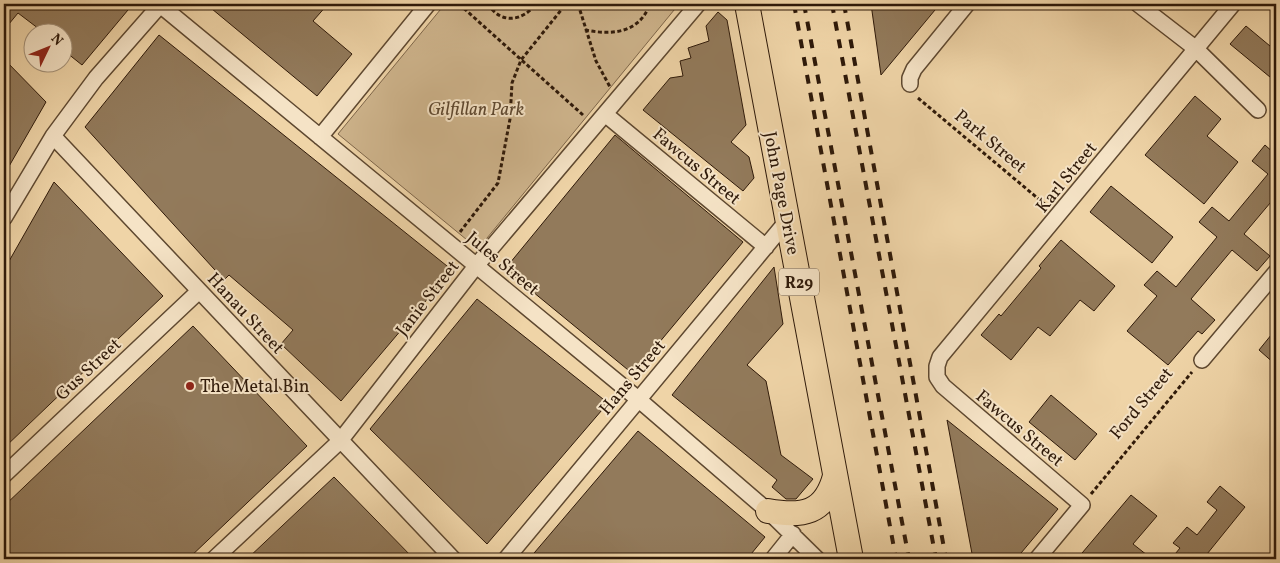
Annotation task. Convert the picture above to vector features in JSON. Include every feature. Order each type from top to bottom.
[{"type":"main road","name":"John Page Drive","points":[[747,4],[851,559]]},
{"type":"main road","points":[[768,511],[796,515],[811,510],[832,490],[835,476]]},
{"type":"street","points":[[4,218],[53,136],[96,78],[160,4]]},
{"type":"street","name":"Jules Street","points":[[160,4],[638,399],[768,511],[817,559]]},
{"type":"street","points":[[320,137],[428,4]]},
{"type":"street","name":"Janie Street","points":[[214,559],[340,441],[476,266],[698,4]]},
{"type":"street","points":[[910,84],[910,78],[914,69],[967,4]]},
{"type":"street","points":[[1138,4],[1195,48],[1258,110]]},
{"type":"street","name":"Karl Street","points":[[937,377],[937,366],[940,357],[1059,216],[1233,4]]},
{"type":"street","name":"Fawcus Street","points":[[600,119],[766,247]]},
{"type":"street","name":"Hanau Street","points":[[53,136],[453,559]]},
{"type":"street","name":"Hans Street","points":[[506,559],[787,221]]},
{"type":"street","points":[[1202,360],[1276,272]]},
{"type":"street","name":"Gus Street","points":[[4,475],[199,291]]},
{"type":"street","name":"Fawcus Street","points":[[937,377],[959,401],[1082,505]]},
{"type":"street","points":[[1037,559],[1082,505]]},
{"type":"street","points":[[773,559],[793,534]]},
{"type":"path","points":[[459,4],[521,60],[600,119]]},
{"type":"path","points":[[488,4],[501,16],[512,20],[521,18],[536,4]]},
{"type":"path","points":[[450,244],[498,183],[510,118],[512,83],[521,60],[566,4]]},
{"type":"path","points":[[578,4],[596,61],[618,99]]},
{"type":"path","points":[[585,30],[616,34],[639,20],[648,11],[650,4]]},
{"type":"path","name":"Park Street","points":[[910,84],[913,93],[920,101],[1059,216]]},
{"type":"path","name":"Ford Street","points":[[1082,505],[1202,360]]},
{"type":"green space","name":"Gilfillan Park","points":[[445,4],[679,4],[478,249],[338,134]]},
{"type":"building","points":[[4,4],[133,4],[82,65],[72,57],[72,22],[30,22],[18,13],[4,30]]},
{"type":"building","points":[[206,4],[328,4],[313,21],[352,54],[317,96]]},
{"type":"building","points":[[871,4],[940,4],[881,75]]},
{"type":"building","points":[[718,12],[727,20],[746,125],[731,142],[749,157],[754,178],[743,191],[643,110],[670,78],[683,76],[680,61],[691,58],[688,48],[709,41],[706,26]]},
{"type":"building","points":[[1246,26],[1276,51],[1276,82],[1230,44]]},
{"type":"building","points":[[159,35],[452,270],[341,401],[281,344],[293,330],[229,275],[224,280],[85,127]]},
{"type":"building","points":[[4,59],[46,102],[4,175]]},
{"type":"building","points":[[1195,96],[1221,119],[1207,136],[1238,162],[1204,204],[1145,155]]},
{"type":"building","points":[[615,135],[743,242],[633,374],[505,269]]},
{"type":"building","points":[[1265,145],[1276,155],[1276,196],[1244,234],[1270,256],[1257,271],[1232,250],[1191,299],[1215,320],[1202,334],[1198,331],[1168,365],[1127,331],[1157,296],[1144,285],[1157,271],[1176,287],[1217,237],[1199,222],[1212,207],[1229,221],[1268,174],[1252,161]]},
{"type":"building","points":[[54,182],[163,296],[4,448],[4,270]]},
{"type":"building","points":[[1111,186],[1173,237],[1152,263],[1090,212]]},
{"type":"building","points":[[1061,240],[1115,286],[1094,311],[1080,300],[1050,336],[1038,327],[1011,360],[981,335],[999,314],[1001,316],[1041,268],[1039,266]]},
{"type":"building","points":[[774,267],[783,324],[747,365],[766,381],[781,455],[813,479],[796,499],[786,499],[772,487],[777,480],[672,395]]},
{"type":"building","points":[[477,299],[608,403],[487,544],[370,429]]},
{"type":"building","name":"The Metal Bin","points":[[193,326],[307,446],[188,559],[4,559],[4,506]]},
{"type":"building","points":[[1276,329],[1276,365],[1259,350]]},
{"type":"building","points":[[1051,395],[1097,434],[1075,460],[1029,422]]},
{"type":"building","points":[[947,420],[1058,509],[1016,559],[973,559]]},
{"type":"building","points":[[638,431],[765,537],[747,559],[529,559]]},
{"type":"building","points":[[334,477],[414,559],[247,559]]},
{"type":"building","points":[[1220,486],[1245,507],[1203,559],[1171,559],[1180,548],[1173,543],[1187,527],[1197,535],[1217,510],[1207,502]]},
{"type":"building","points":[[1131,495],[1157,516],[1133,544],[1152,559],[1077,559]]},
{"type":"railway","points":[[794,4],[896,559]]},
{"type":"railway","points":[[804,4],[909,559]]},
{"type":"railway","points":[[832,4],[936,559]]},
{"type":"railway","points":[[844,4],[946,559]]},
{"type":"place","name":"The Metal Bin","points":[[190,386]]}]
